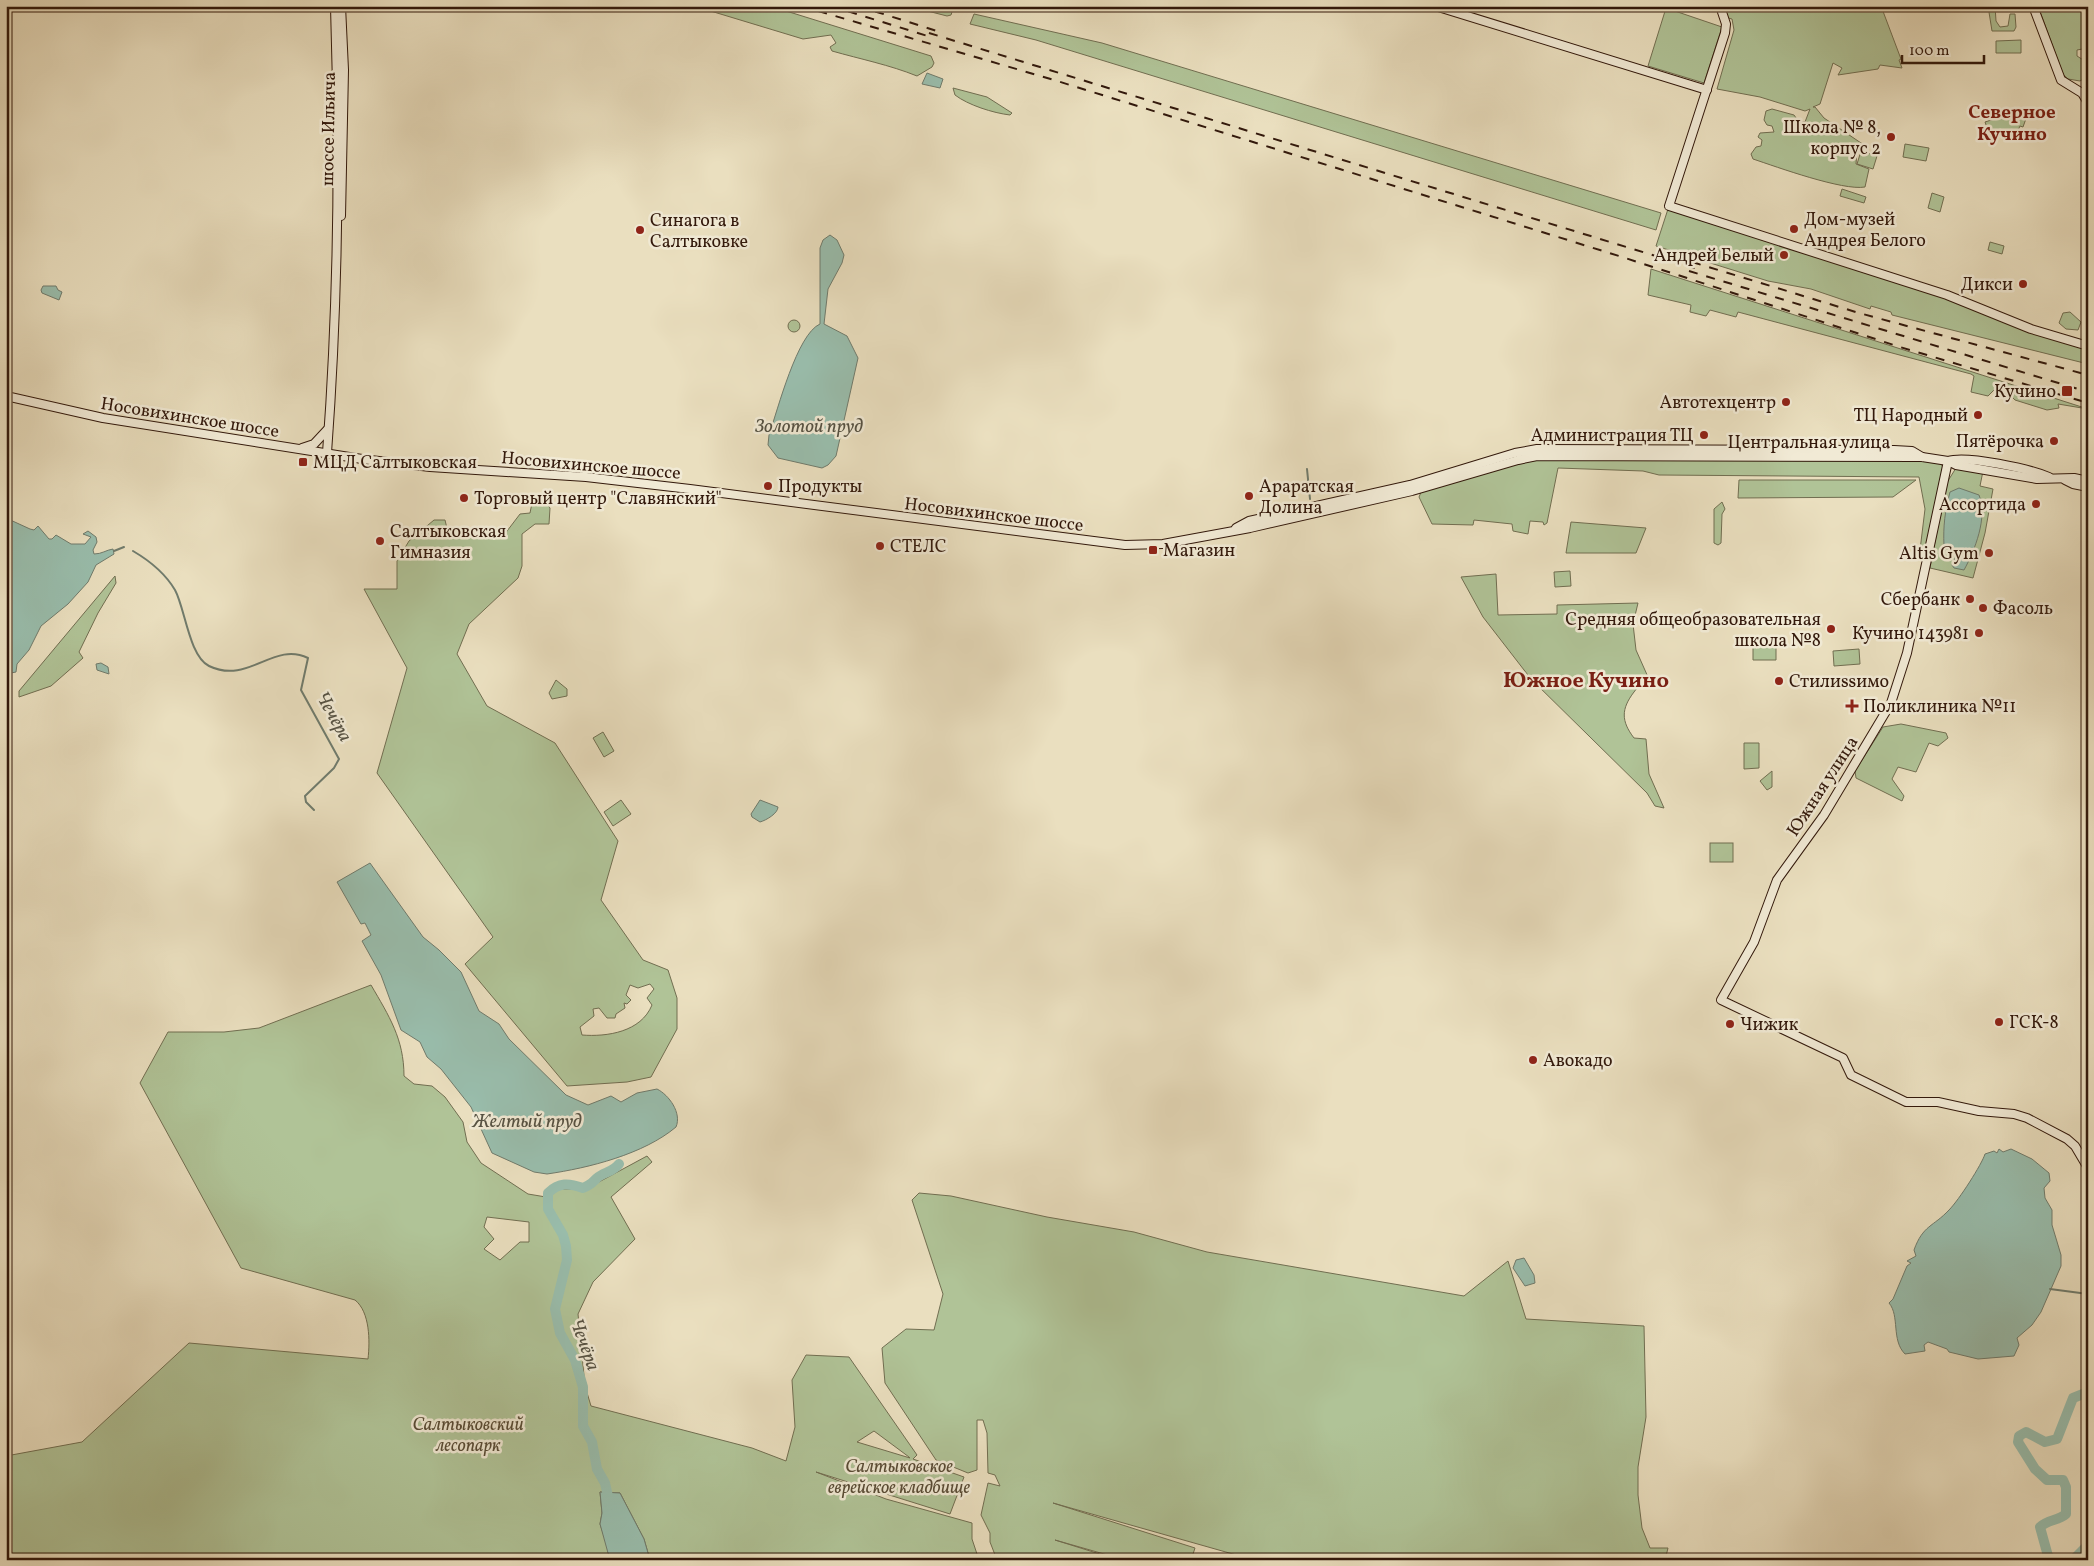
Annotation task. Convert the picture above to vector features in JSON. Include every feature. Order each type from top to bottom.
[{"type":"main road","name":"шоссе Ильича","points":[[326,453],[336,253],[338,99],[335,6]]},
{"type":"main road","name":"шоссе Ильича","points":[[336,253],[343,183],[344,70],[342,6]]},
{"type":"main road","points":[[1435,6],[1707,90]]},
{"type":"main road","points":[[1720,6],[1726,29],[1669,206],[1950,296],[2031,329],[2088,346]]},
{"type":"main road","points":[[2032,6],[2061,80],[2082,92],[2088,103]]},
{"type":"main road","name":"Носовихинское шоссе","points":[[6,396],[103,418],[326,453],[430,467],[586,478],[690,489],[1112,544],[1166,543],[1235,529]]},
{"type":"main road","points":[[300,449],[314,444],[324,436],[328,427]]},
{"type":"main road","name":"Центральная улица","points":[[1235,529],[1250,528],[1412,491],[1529,457],[1768,453],[1922,457],[1948,461],[1956,458],[2036,471],[2051,478],[2065,480],[2088,488]]},
{"type":"main road","name":"Южная улица","points":[[1948,461],[1909,647],[1891,703],[1837,794],[1777,880],[1754,942],[1721,1000],[1843,1058],[1851,1075],[1906,1102],[1938,1102],[1979,1111],[2014,1114],[2027,1118],[2067,1139],[2075,1146],[2088,1168]]},
{"type":"main road","name":"Центральная улица","points":[[2065,480],[2074,478],[2088,481]]},
{"type":"green space","points":[[694,6],[770,6],[931,56],[934,63],[932,67],[917,76],[886,65],[832,51],[830,47],[836,43],[831,35],[803,39]]},
{"type":"green space","points":[[908,6],[954,6],[951,15],[947,16]]},
{"type":"green space","points":[[1724,6],[1881,6],[1901,59],[1899,60],[1902,68],[1880,65],[1878,69],[1838,75],[1842,68],[1833,63],[1820,104],[1813,107],[1824,118],[1864,145],[1857,151],[1856,164],[1869,169],[1865,187],[1826,182],[1753,159],[1751,154],[1756,147],[1761,146],[1762,140],[1758,137],[1760,133],[1774,132],[1772,126],[1767,125],[1764,120],[1766,111],[1772,109],[1794,115],[1799,122],[1805,122],[1810,109],[1805,111],[1760,97],[1717,89],[1734,30],[1732,19],[1728,18]]},
{"type":"green space","points":[[1988,6],[1995,6],[1996,21],[2000,27],[2008,26],[2010,14],[2015,14],[2016,27],[2014,31],[1992,31]]},
{"type":"green space","points":[[2038,6],[2088,6],[2088,48],[2077,50],[2077,56],[2088,63],[2088,76],[2080,81],[2068,79],[2063,74]]},
{"type":"green space","points":[[1666,8],[1722,27],[1704,83],[1648,66]]},
{"type":"green space","points":[[974,14],[1102,43],[1661,213],[1656,230],[1036,40],[970,24]]},
{"type":"green space","points":[[2021,40],[2021,53],[1996,53],[1996,41]]},
{"type":"green space","points":[[953,88],[987,97],[1012,113],[1010,115],[1003,114],[974,105],[955,95]]},
{"type":"green space","points":[[2022,110],[2028,113],[2023,127],[2020,126],[2015,137],[2011,135],[2009,140],[1988,130],[1985,122]]},
{"type":"green space","points":[[1905,144],[1929,148],[1926,161],[1903,157]]},
{"type":"green space","points":[[1861,151],[1877,156],[1873,169],[1857,164]]},
{"type":"green space","points":[[1842,189],[1866,197],[1864,203],[1840,196]]},
{"type":"green space","points":[[1932,193],[1944,197],[1940,212],[1928,208]]},
{"type":"green space","points":[[1668,209],[1952,300],[2088,349],[2088,364],[1892,315],[1891,312],[1871,306],[1870,309],[1811,289],[1768,281],[1656,246]]},
{"type":"green space","points":[[1990,242],[2004,246],[2002,254],[1988,250]]},
{"type":"green space","points":[[1651,269],[2088,409],[2058,404],[2059,408],[2047,410],[2015,400],[2010,395],[1994,390],[1988,396],[1971,392],[1974,376],[1971,374],[1738,312],[1736,317],[1710,310],[1706,316],[1690,312],[1691,305],[1648,295]]},
{"type":"green space","points":[[2070,312],[2081,322],[2078,330],[2066,329],[2059,323],[2063,313]]},
{"type":"green space","points":[[796,320],[799,321],[799,331],[792,332],[789,331],[788,324],[789,321]]},
{"type":"green space","points":[[1530,458],[1912,459],[1941,463],[1943,468],[1926,551],[1920,550],[1925,509],[1919,477],[1659,475],[1643,471],[1558,468],[1547,523],[1544,525],[1543,522],[1530,521],[1528,534],[1513,531],[1512,524],[1474,520],[1473,525],[1432,524],[1419,497],[1422,490]]},
{"type":"green space","points":[[1956,468],[1983,471],[1980,486],[1993,489],[1985,533],[1973,578],[1930,568],[1946,484]]},
{"type":"green space","points":[[1739,480],[1916,480],[1893,497],[1738,498]]},
{"type":"green space","points":[[1722,502],[1725,509],[1722,514],[1721,543],[1718,545],[1714,543],[1714,509]]},
{"type":"green space","points":[[532,503],[546,503],[550,508],[549,524],[535,524],[522,534],[522,566],[518,578],[469,624],[457,654],[487,706],[555,743],[618,841],[601,900],[643,960],[668,970],[677,998],[677,1029],[651,1077],[627,1082],[567,1086],[465,964],[493,937],[377,773],[407,668],[364,589],[397,589],[397,561],[409,541],[434,520],[445,520],[449,537],[504,535],[520,514],[530,513]],"holes":[[[650,984],[654,989],[647,998],[652,1005],[647,1014],[632,1027],[612,1034],[582,1035],[580,1027],[594,1016],[593,1009],[599,1008],[607,1018],[615,1018],[616,1014],[625,1008],[624,1003],[627,1004],[631,1000],[626,995],[630,985],[638,988]]]},
{"type":"green space","points":[[1571,522],[1646,528],[1636,553],[1566,553]]},
{"type":"green space","points":[[1570,571],[1571,586],[1555,587],[1554,572]]},
{"type":"green space","points":[[1496,574],[1498,615],[1557,614],[1557,605],[1638,603],[1633,624],[1636,650],[1648,677],[1630,698],[1624,715],[1627,726],[1634,738],[1646,739],[1649,774],[1664,808],[1655,806],[1647,793],[1531,679],[1483,617],[1461,577]]},
{"type":"green space","points":[[115,576],[116,583],[98,613],[79,652],[83,658],[51,686],[19,697],[19,691]]},
{"type":"green space","points":[[1776,644],[1776,660],[1753,660],[1753,645]]},
{"type":"green space","points":[[1859,649],[1860,664],[1834,666],[1833,651]]},
{"type":"green space","points":[[556,680],[567,689],[567,696],[552,699],[549,693]]},
{"type":"green space","points":[[1901,724],[1946,733],[1948,738],[1938,746],[1929,743],[1916,772],[1898,767],[1892,779],[1904,796],[1902,801],[1856,778],[1855,771],[1883,727]]},
{"type":"green space","points":[[603,732],[614,751],[604,757],[593,738]]},
{"type":"green space","points":[[1744,743],[1759,743],[1759,768],[1744,769]]},
{"type":"green space","points":[[1772,771],[1772,787],[1767,790],[1760,781]]},
{"type":"green space","points":[[621,800],[631,814],[613,826],[604,812]]},
{"type":"green space","points":[[1710,843],[1733,843],[1733,862],[1710,862]]},
{"type":"green space","name":"Салтыковский лесопарк","points":[[371,985],[398,1039],[404,1076],[414,1084],[432,1086],[445,1097],[463,1122],[467,1142],[481,1163],[528,1194],[546,1197],[560,1189],[586,1189],[647,1156],[652,1162],[611,1197],[635,1239],[593,1282],[578,1314],[585,1386],[591,1406],[752,1448],[786,1461],[795,1427],[792,1380],[806,1355],[849,1357],[917,1455],[913,1459],[964,1477],[950,1514],[816,1472],[886,1499],[972,1523],[972,1539],[979,1560],[650,1560],[644,1539],[620,1493],[600,1492],[602,1513],[600,1524],[612,1560],[6,1560],[6,1456],[82,1442],[189,1343],[368,1359],[368,1327],[364,1312],[355,1300],[241,1268],[140,1083],[168,1032],[224,1032],[259,1028]],"holes":[[[487,1217],[529,1222],[529,1242],[520,1242],[500,1260],[484,1249],[494,1239],[484,1227]],[[874,1431],[909,1457],[910,1458],[857,1442]]]},
{"type":"green space","points":[[919,1193],[951,1196],[1047,1217],[1134,1232],[1207,1252],[1464,1296],[1508,1261],[1526,1319],[1644,1326],[1646,1417],[1638,1467],[1638,1495],[1642,1528],[1650,1548],[1668,1548],[1665,1560],[1254,1560],[1053,1503],[1195,1548],[1191,1560],[1125,1560],[1055,1540],[1119,1560],[997,1560],[990,1542],[990,1533],[981,1515],[988,1483],[1000,1486],[995,1475],[988,1473],[987,1433],[983,1420],[977,1420],[977,1470],[968,1473],[936,1460],[885,1383],[882,1348],[906,1329],[934,1330],[943,1294],[912,1200]]},
{"type":"water","points":[[927,73],[943,79],[940,88],[922,84]]},
{"type":"water","name":"Золотой пруд","points":[[830,235],[837,240],[844,255],[842,263],[828,289],[824,324],[847,336],[858,358],[836,456],[828,465],[822,468],[778,458],[768,445],[769,435],[789,373],[804,342],[820,324],[820,248],[823,240]]},
{"type":"water","points":[[43,286],[56,286],[62,292],[59,300],[42,293]]},
{"type":"water","points":[[1959,488],[1979,495],[1982,513],[1976,543],[1964,570],[1954,568],[1952,565],[1956,556],[1953,550],[1944,546],[1945,519],[1950,492]]},
{"type":"water","points":[[6,518],[34,530],[38,526],[49,539],[56,535],[71,544],[85,544],[91,537],[83,534],[88,531],[96,537],[97,542],[93,550],[94,554],[113,549],[114,554],[96,565],[88,582],[68,604],[41,626],[29,650],[17,664],[16,672],[11,673],[6,678]]},
{"type":"water","points":[[101,663],[108,667],[109,674],[97,670],[96,664]]},
{"type":"water","points":[[760,800],[778,807],[778,809],[772,816],[760,822],[752,817],[751,814]]},
{"type":"water","name":"Желтый пруд","points":[[370,863],[423,937],[461,972],[479,1011],[499,1024],[509,1039],[566,1095],[588,1105],[611,1096],[621,1102],[637,1093],[657,1089],[670,1100],[676,1110],[676,1127],[663,1137],[632,1152],[598,1164],[547,1174],[534,1172],[492,1153],[471,1107],[441,1069],[427,1057],[420,1042],[401,1030],[381,975],[362,941],[371,935],[365,923],[361,924],[337,882]]},
{"type":"water","points":[[1999,1149],[2003,1152],[2011,1149],[2032,1159],[2049,1173],[2050,1181],[2044,1188],[2045,1198],[2052,1210],[2052,1225],[2061,1255],[2061,1266],[2041,1312],[2032,1325],[2017,1338],[2019,1345],[2014,1356],[1978,1359],[1949,1352],[1947,1349],[1928,1342],[1924,1345],[1925,1351],[1905,1354],[1898,1342],[1894,1314],[1889,1303],[1893,1299],[1907,1266],[1911,1263],[1907,1261],[1916,1256],[1914,1250],[1921,1236],[1949,1210],[1975,1173],[1985,1154],[1994,1151],[1997,1153]]},
{"type":"water","points":[[1524,1258],[1534,1275],[1535,1283],[1525,1286],[1513,1268],[1516,1260]]},
{"type":"water","points":[[600,1492],[620,1493],[644,1539],[650,1560],[612,1560],[608,1553],[600,1524],[602,1513]]},
{"type":"waterway","points":[[1307,469],[1310,499]]},
{"type":"waterway","name":"Чечёра","points":[[114,551],[124,547]]},
{"type":"waterway","name":"Чечёра","points":[[133,551],[157,568],[175,590],[192,642],[202,661],[209,666],[223,670],[236,670],[283,655],[295,654],[308,658],[301,690],[339,759],[334,768],[305,796],[306,802],[314,810]]},
{"type":"waterway","name":"Чечёра","points":[[610,1505],[605,1483],[597,1469],[592,1442],[583,1426],[583,1387],[575,1360],[560,1333],[555,1309],[567,1260],[563,1235],[548,1209],[548,1193],[552,1189],[564,1184],[583,1188],[619,1164]]},
{"type":"waterway","points":[[2050,1289],[2088,1294]]},
{"type":"waterway","points":[[2053,1560],[2048,1556],[2040,1527],[2066,1514],[2066,1487],[2063,1480],[2047,1480],[2035,1469],[2018,1442],[2019,1436],[2026,1432],[2045,1442],[2057,1439],[2073,1398],[2088,1392]]},
{"type":"waterway","points":[[2073,1560],[2088,1545]]},
{"type":"railway","points":[[801,6],[1054,80],[1619,256],[1900,347],[2088,403]]},
{"type":"railway","points":[[831,6],[934,38]]},
{"type":"railway","points":[[858,6],[937,31]]},
{"type":"railway","points":[[929,33],[1698,269]]},
{"type":"railway","points":[[1692,262],[1859,313],[2088,375]]},
{"type":"railway","points":[[1689,271],[2088,392]]},
{"type":"place","name":"Школа № 8, корпус 2","points":[[1891,137]]},
{"type":"place","name":"Дом-музей Андрея Белого","points":[[1794,229]]},
{"type":"place","name":"Синагога в Салтыковке","points":[[640,230]]},
{"type":"place","name":"Андрей Белый","points":[[1784,255]]},
{"type":"place","name":"Дикси","points":[[2023,284]]},
{"type":"place","name":"Кучино","points":[[2067,391]]},
{"type":"place","name":"Автотехцентр","points":[[1786,402]]},
{"type":"place","name":"ТЦ Народный","points":[[1978,415]]},
{"type":"place","name":"Администрация ТЦ","points":[[1704,435]]},
{"type":"place","name":"Пятёрочка","points":[[2054,441]]},
{"type":"place","name":"МЦД Салтыковская","points":[[303,462]]},
{"type":"place","name":"Продукты","points":[[768,486]]},
{"type":"place","name":"Араратская Долина","points":[[1249,496]]},
{"type":"place","name":"Торговый центр \"Славянский\"","points":[[464,498]]},
{"type":"place","name":"Ассортида","points":[[2036,504]]},
{"type":"place","name":"Салтыковская Гимназия","points":[[380,541]]},
{"type":"place","name":"СТЕЛС","points":[[880,546]]},
{"type":"place","name":"Магазин","points":[[1153,550]]},
{"type":"place","name":"Altis Gym","points":[[1989,553]]},
{"type":"place","name":"Сбербанк","points":[[1970,599]]},
{"type":"place","name":"Фасоль","points":[[1983,608]]},
{"type":"place","name":"Средняя общеобразовательная школа №8","points":[[1831,629]]},
{"type":"place","name":"Кучино 143981","points":[[1979,633]]},
{"type":"place","name":"Стилиssимо","points":[[1779,681]]},
{"type":"place","name":"Поликлиника №11","points":[[1852,706]]},
{"type":"place","name":"ГСК-8","points":[[1999,1022]]},
{"type":"place","name":"Чижик","points":[[1730,1024]]},
{"type":"place","name":"Авокадо","points":[[1533,1060]]},
{"type":"district","name":"Северное Кучино","points":[[2012,122]]},
{"type":"district","name":"Южное Кучино","points":[[1586,679]]},
{"type":"park label","name":"Салтыковское еврейское кладбище","points":[[899,1476]]}]
